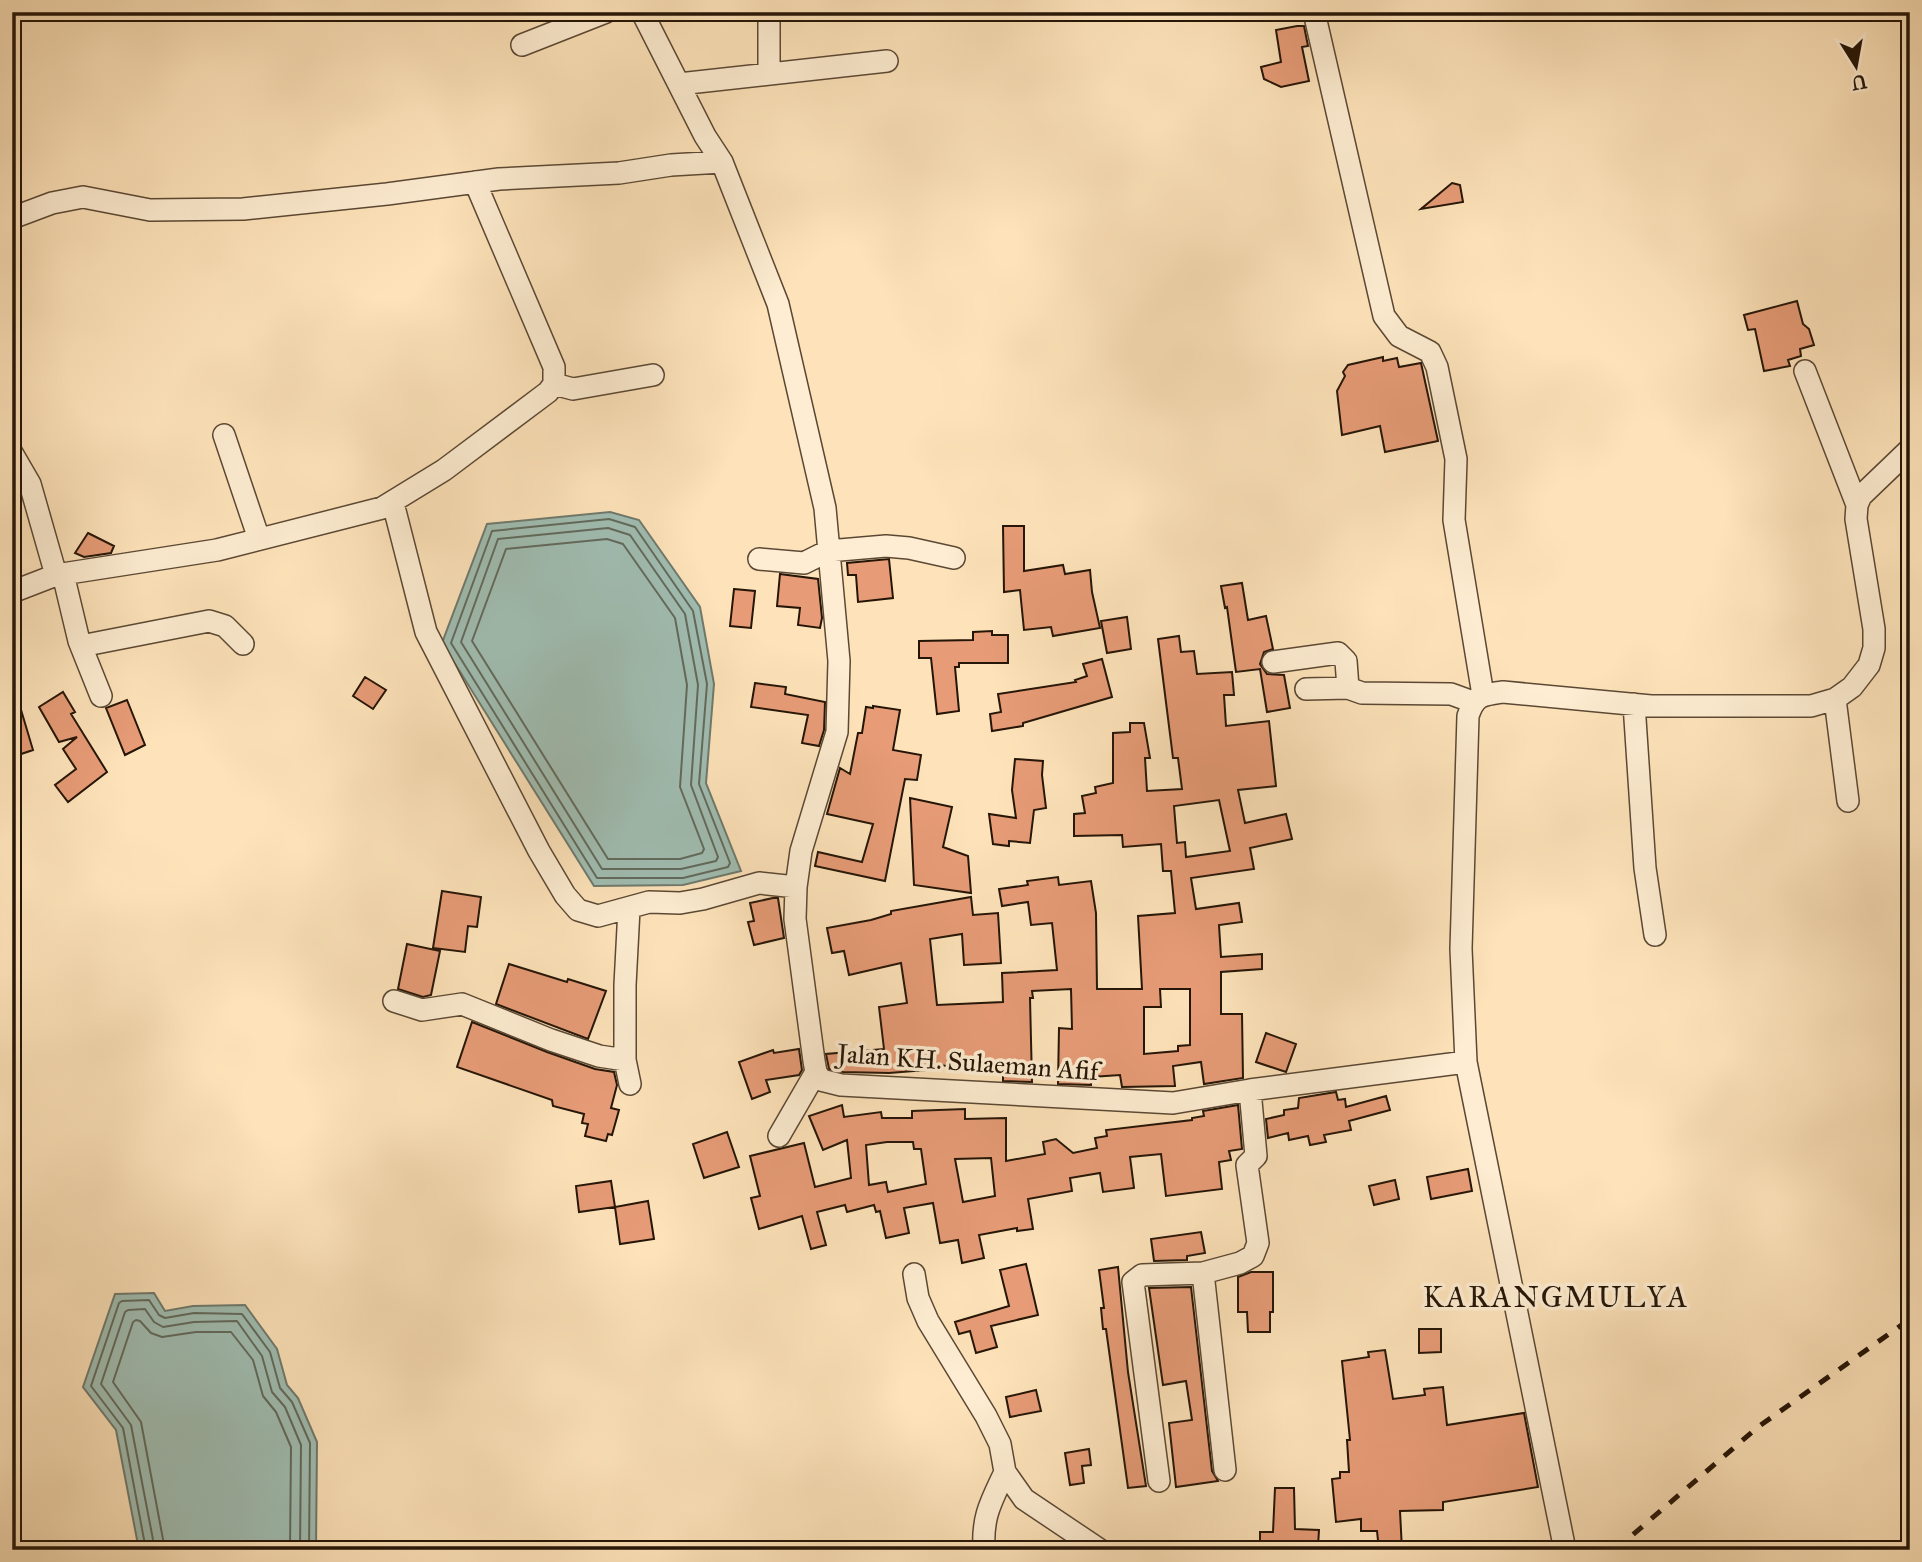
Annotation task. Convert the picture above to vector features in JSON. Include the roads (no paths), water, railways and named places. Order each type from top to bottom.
[{"type":"street","points":[[522,46],[606,12]]},
{"type":"street","name":"Jalan KH. Sulaeman Afif","points":[[642,12],[722,162],[778,304],[825,508],[839,661],[837,732],[802,851],[796,887],[796,919],[816,1072],[821,1080],[830,1084],[1173,1103],[1250,1090],[1466,1062]]},
{"type":"street","points":[[769,12],[769,74]]},
{"type":"street","points":[[1314,12],[1384,316],[1399,336],[1430,352],[1437,367],[1455,459],[1454,520],[1478,699],[1468,716],[1461,949],[1466,1062],[1565,1550]]},
{"type":"street","points":[[679,84],[887,61]]},
{"type":"street","points":[[12,218],[51,203],[83,197],[150,209],[243,209],[475,182],[619,173],[671,164],[722,162]]},
{"type":"street","points":[[12,592],[59,575],[217,550],[382,508],[513,420],[548,392],[554,384],[554,367],[475,182]]},
{"type":"street","points":[[1805,370],[1857,505]]},
{"type":"street","points":[[554,384],[573,389],[653,375]]},
{"type":"street","points":[[224,435],[259,539]]},
{"type":"street","points":[[1306,689],[1348,688],[1362,693],[1451,694],[1478,699],[1503,692],[1703,708],[1811,706],[1835,699],[1852,687],[1869,665],[1874,648],[1874,629],[1856,519],[1857,505],[1861,496],[1910,449]]},
{"type":"street","points":[[13,454],[30,484],[81,646],[102,696]]},
{"type":"street","points":[[393,503],[426,632],[539,851],[565,895],[578,910],[598,916],[649,902],[680,903],[703,899],[759,883],[796,887]]},
{"type":"street","points":[[760,559],[804,563],[828,551],[886,547],[909,548],[954,558]]},
{"type":"street","points":[[81,646],[209,621],[225,625],[243,644]]},
{"type":"street","points":[[1273,662],[1338,653],[1346,661],[1348,688]]},
{"type":"street","points":[[1835,699],[1848,801]]},
{"type":"street","points":[[1634,704],[1645,868],[1656,935]]},
{"type":"street","points":[[629,909],[625,1060],[630,1084]]},
{"type":"street","points":[[394,1001],[422,1010],[462,1004],[551,1040],[599,1056],[625,1060]]},
{"type":"street","points":[[779,1136],[816,1072]]},
{"type":"street","points":[[1159,1480],[1133,1282],[1142,1275],[1203,1272],[1240,1263],[1253,1256],[1258,1243],[1247,1165],[1256,1156],[1250,1090]]},
{"type":"street","points":[[1203,1272],[1225,1470]]},
{"type":"street","points":[[914,1274],[918,1298],[928,1321],[1000,1444],[1005,1472],[1024,1499],[1100,1550]]},
{"type":"street","points":[[984,1550],[985,1516],[1005,1472]]},
{"type":"water","points":[[610,512],[639,520],[700,607],[714,684],[706,783],[741,871],[683,885],[594,886],[442,643],[487,524]]},
{"type":"water","points":[[154,1293],[165,1311],[193,1306],[245,1305],[277,1349],[287,1385],[298,1398],[317,1442],[316,1550],[139,1550],[116,1430],[83,1387],[115,1294]]},
{"type":"railway","points":[[1615,1550],[1758,1427],[1910,1319]]},
{"type":"district","name":"KARANGMULYA","points":[[1556,1297]]}]
